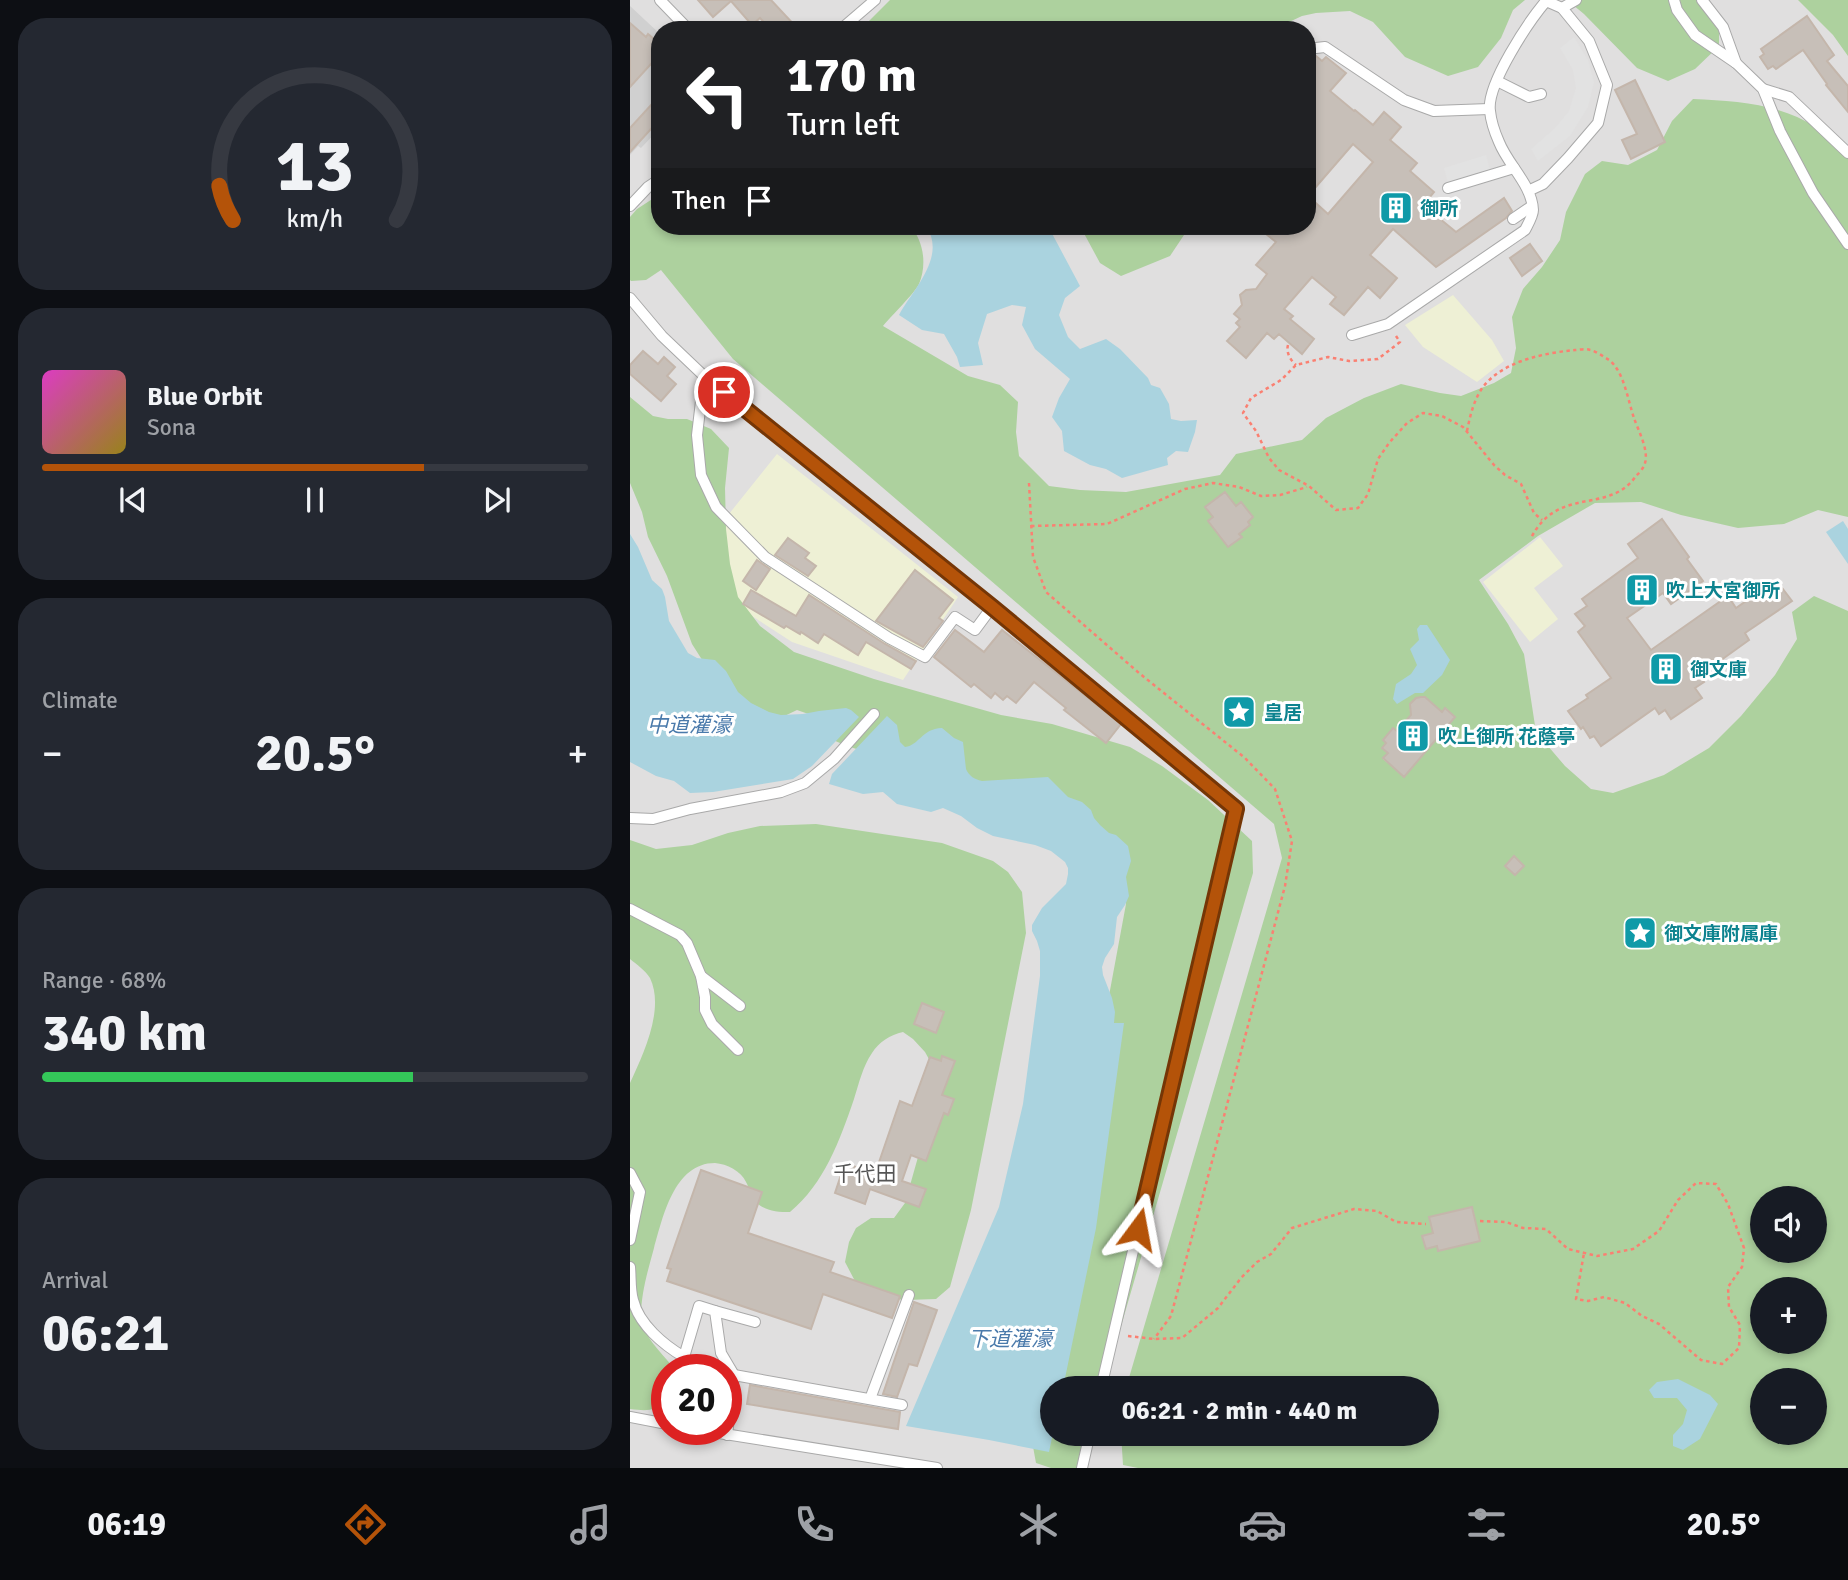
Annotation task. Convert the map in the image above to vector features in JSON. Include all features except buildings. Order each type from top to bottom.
[{"type":"lane","points":[[660,0],[680,21]]},
{"type":"lane","points":[[849,21],[865,4],[875,0]]},
{"type":"lane","points":[[1562,8],[1576,0]]},
{"type":"lane","points":[[1674,0],[1677,10],[1695,35],[1736,63],[1763,89],[1780,131],[1813,192],[1848,244]]},
{"type":"lane","points":[[1702,0],[1723,27],[1736,63]]},
{"type":"lane","points":[[1352,335],[1388,324],[1525,230],[1533,212],[1528,191],[1499,143],[1489,109],[1502,69],[1533,16],[1546,1],[1562,8],[1588,41],[1607,85],[1598,123],[1543,184],[1528,191]]},
{"type":"lane","points":[[1316,48],[1325,47],[1404,100],[1434,111],[1489,109]]},
{"type":"lane","points":[[1497,81],[1529,97],[1541,94]]},
{"type":"lane","points":[[1763,89],[1789,97],[1848,153]]},
{"type":"lane","points":[[1448,188],[1514,168]]},
{"type":"lane","points":[[630,206],[651,185]]},
{"type":"lane","points":[[1513,219],[1532,206]]},
{"type":"lane","points":[[630,298],[662,337],[704,376],[992,607],[1236,809],[1104,1376]]},
{"type":"lane","points":[[704,376],[697,435],[701,475],[716,507],[765,557],[889,638],[925,657],[955,617],[975,630],[992,607]]},
{"type":"lane","points":[[630,818],[653,818],[690,808],[781,792],[805,783],[834,759],[874,714]]},
{"type":"lane","points":[[630,909],[680,935],[687,943],[701,976],[705,1010],[712,1024],[738,1050]]},
{"type":"lane","points":[[701,976],[740,1006]]},
{"type":"lane","points":[[630,1173],[640,1192],[630,1240]]},
{"type":"lane","points":[[630,1267],[633,1299],[638,1314],[683,1363],[699,1306],[755,1322]]},
{"type":"lane","points":[[870,1399],[909,1295]]},
{"type":"lane","points":[[715,1311],[722,1354]]},
{"type":"lane","points":[[742,1377],[902,1405]]},
{"type":"lane","points":[[630,1417],[651,1420]]},
{"type":"lane","points":[[742,1437],[937,1468]]},
{"type":"lane","points":[[1082,1468],[1087,1446]]},
{"type":"path","points":[[1388,324],[1400,342],[1378,359],[1349,360],[1328,357],[1296,365],[1281,380],[1251,398],[1243,413],[1256,431],[1269,458],[1279,470],[1309,486],[1336,510],[1358,508],[1368,494],[1378,459],[1407,423],[1423,413],[1443,416],[1463,427],[1494,465],[1521,484],[1534,513],[1542,520]]},
{"type":"path","points":[[1288,345],[1289,355],[1296,365]]},
{"type":"path","points":[[1466,432],[1473,406],[1483,386],[1501,371],[1521,360],[1590,349],[1611,361],[1623,381],[1644,444],[1646,463],[1629,486],[1611,496],[1559,508],[1542,520],[1531,538]]},
{"type":"path","points":[[1030,483],[1033,557],[1046,592],[1139,673],[1245,758],[1275,789],[1292,841],[1285,886],[1171,1316],[1154,1339]]},
{"type":"path","points":[[1031,526],[1107,524],[1185,489],[1213,483],[1239,487],[1262,496],[1280,495],[1309,486]]},
{"type":"path","points":[[1480,1221],[1506,1222],[1523,1228],[1546,1229],[1568,1249],[1597,1256],[1633,1249],[1659,1231],[1678,1200],[1696,1183],[1716,1184],[1728,1204],[1744,1248],[1742,1268],[1728,1287],[1729,1307],[1740,1325],[1739,1348],[1722,1364],[1701,1360],[1659,1324],[1642,1316],[1625,1303],[1605,1297],[1588,1301],[1576,1299],[1584,1253]]},
{"type":"path","points":[[1114,1335],[1154,1339],[1182,1338],[1218,1308],[1241,1278],[1257,1262],[1271,1254],[1292,1228],[1354,1209],[1377,1212],[1396,1222],[1426,1224]]},
{"type":"shaded area","name":"皇居","points":[[630,0],[1848,0],[1848,1468],[630,1468]]},
{"type":"shaded area","points":[[630,6],[651,26],[651,137],[630,155]]},
{"type":"shaded area","points":[[1574,37],[1588,60],[1594,82],[1588,107],[1570,136],[1538,161],[1531,149],[1555,128],[1569,111],[1576,88],[1573,70],[1560,48]]},
{"type":"shaded area","points":[[1486,155],[1490,170],[1448,183],[1444,168]]},
{"type":"green space","points":[[890,0],[1525,0],[1513,10],[1501,38],[1478,67],[1448,76],[1405,57],[1373,22],[1350,11],[1316,13],[1291,21],[869,21]]},
{"type":"green space","points":[[1567,0],[1700,0],[1719,26],[1719,46],[1695,69],[1668,81],[1637,68]]},
{"type":"green space","points":[[1798,0],[1848,0],[1848,56],[1833,35]]},
{"type":"green space","points":[[1693,99],[1756,105],[1786,113],[1816,127],[1848,157],[1848,517],[1818,510],[1784,524],[1738,528],[1681,515],[1641,502],[1595,503],[1538,536],[1479,580],[1524,654],[1536,732],[1565,766],[1591,789],[1613,793],[1664,775],[1709,748],[1741,716],[1775,675],[1797,639],[1792,612],[1814,596],[1848,611],[1848,1468],[1138,1468],[1123,1465],[1122,1446],[1439,1446],[1439,1376],[1130,1376],[1282,858],[1274,824],[733,359],[661,270],[646,280],[631,281],[630,217],[651,200],[651,235],[916,235],[923,261],[919,284],[883,326],[968,376],[1000,385],[1018,402],[1016,432],[1019,456],[1049,486],[1126,492],[1220,475],[1236,454],[1302,440],[1326,418],[1364,398],[1401,384],[1461,396],[1511,373],[1516,348],[1512,317],[1523,289],[1560,240],[1566,212],[1585,174],[1602,161],[1628,165],[1657,150],[1672,121]],"holes":[[[1410,704],[1442,712],[1446,708],[1455,717],[1404,777],[1383,759],[1388,753],[1382,748],[1386,742],[1383,740],[1393,728],[1397,731],[1413,713],[1410,711]],[[1472,1207],[1480,1240],[1439,1251],[1437,1246],[1426,1249],[1422,1236],[1433,1233],[1429,1217]]]},
{"type":"green space","points":[[1085,235],[1184,235],[1170,256],[1121,276],[1100,263]]},
{"type":"green space","points":[[1453,295],[1492,340],[1504,361],[1477,382],[1423,347],[1405,325]]},
{"type":"green space","points":[[630,397],[653,416],[687,419],[711,429],[729,448],[725,488],[726,529],[730,564],[738,597],[760,626],[794,652],[874,679],[1001,715],[1052,724],[1130,747],[1162,766],[1208,800],[1252,841],[1253,873],[1106,1376],[1043,1376],[1126,904],[1124,861],[819,734],[817,717],[797,710],[772,722],[713,677],[692,644],[667,576],[648,537],[642,512],[630,483]]},
{"type":"green space","points":[[777,454],[958,597],[903,680],[792,642],[738,607],[711,543],[729,514]]},
{"type":"green space","points":[[1540,537],[1563,566],[1534,588],[1558,619],[1530,642],[1483,582]]},
{"type":"green space","points":[[816,824],[942,843],[993,861],[1008,872],[1022,892],[1026,933],[971,1210],[950,1287],[936,1299],[886,1298],[856,1283],[845,1262],[849,1242],[856,1228],[871,1218],[894,1218],[905,1203],[935,1097],[935,1070],[925,1052],[903,1032],[885,1039],[872,1053],[864,1069],[843,1130],[822,1175],[790,1212],[762,1207],[752,1196],[744,1178],[724,1165],[701,1165],[689,1172],[680,1182],[666,1207],[647,1273],[641,1307],[645,1330],[662,1354],[651,1354],[651,1410],[630,1409],[630,1083],[650,1032],[655,1004],[650,978],[630,959],[630,840],[656,849],[692,845],[760,826]]},
{"type":"green space","points":[[1040,1394],[1040,1446],[1084,1446],[1077,1468],[1051,1468],[1036,1463],[1032,1441]]},
{"type":"water","points":[[930,235],[1053,235],[1080,286],[1065,298],[1059,315],[1068,337],[1080,349],[1106,339],[1120,349],[1148,378],[1151,385],[1160,388],[1169,404],[1171,419],[1197,420],[1188,452],[1176,451],[1167,458],[1168,465],[1122,478],[1064,451],[1062,431],[1052,417],[1070,379],[1035,349],[1022,325],[1026,307],[1012,305],[987,314],[978,343],[983,365],[960,367],[944,334],[922,330],[899,315],[926,272],[933,249]]},
{"type":"water","points":[[1843,521],[1848,529],[1848,564],[1826,532]]},
{"type":"water","name":"中道灌濠","points":[[630,534],[652,580],[662,589],[669,621],[688,653],[697,658],[715,660],[726,671],[738,692],[751,703],[769,712],[781,715],[803,714],[846,708],[859,717],[812,766],[793,779],[713,792],[690,793],[674,781],[656,776],[630,762]]},
{"type":"water","points":[[1420,625],[1427,625],[1450,660],[1442,675],[1423,693],[1415,693],[1397,704],[1393,699],[1396,684],[1411,674],[1417,665],[1410,649],[1419,640],[1417,629]]},
{"type":"water","name":"下道灌濠","points":[[887,716],[897,725],[900,742],[905,747],[929,731],[942,728],[963,742],[966,769],[970,775],[982,781],[1048,777],[1068,797],[1082,802],[1091,810],[1100,825],[1128,846],[1131,861],[1126,877],[1129,896],[1117,917],[1114,944],[1102,967],[1115,1012],[1114,1023],[1124,1023],[1096,1228],[1065,1376],[1040,1376],[1040,1446],[1050,1446],[1049,1452],[906,1426],[999,1207],[1023,1104],[1040,976],[1040,951],[1032,925],[1042,908],[1066,884],[1068,868],[1065,862],[1051,851],[993,836],[943,808],[931,812],[897,804],[883,792],[863,794],[829,784],[832,774]]},
{"type":"water","points":[[1678,1379],[1710,1395],[1718,1404],[1700,1439],[1683,1450],[1673,1446],[1673,1435],[1683,1424],[1687,1410],[1677,1398],[1654,1398],[1649,1390],[1657,1382]]},
{"type":"place","name":"御所","points":[[1396,208]]},
{"type":"place","name":"吹上大宮御所","points":[[1642,590]]},
{"type":"place","name":"御文庫","points":[[1666,669]]},
{"type":"place","name":"皇居","points":[[1239,712]]},
{"type":"place","name":"吹上御所 花蔭亭","points":[[1413,736]]},
{"type":"place","name":"御文庫附属庫","points":[[1640,933]]},
{"type":"district","name":"千代田","points":[[865,1174]]},
{"type":"route","points":[[724,392],[992,607],[1236,809],[1138,1229]]}]
